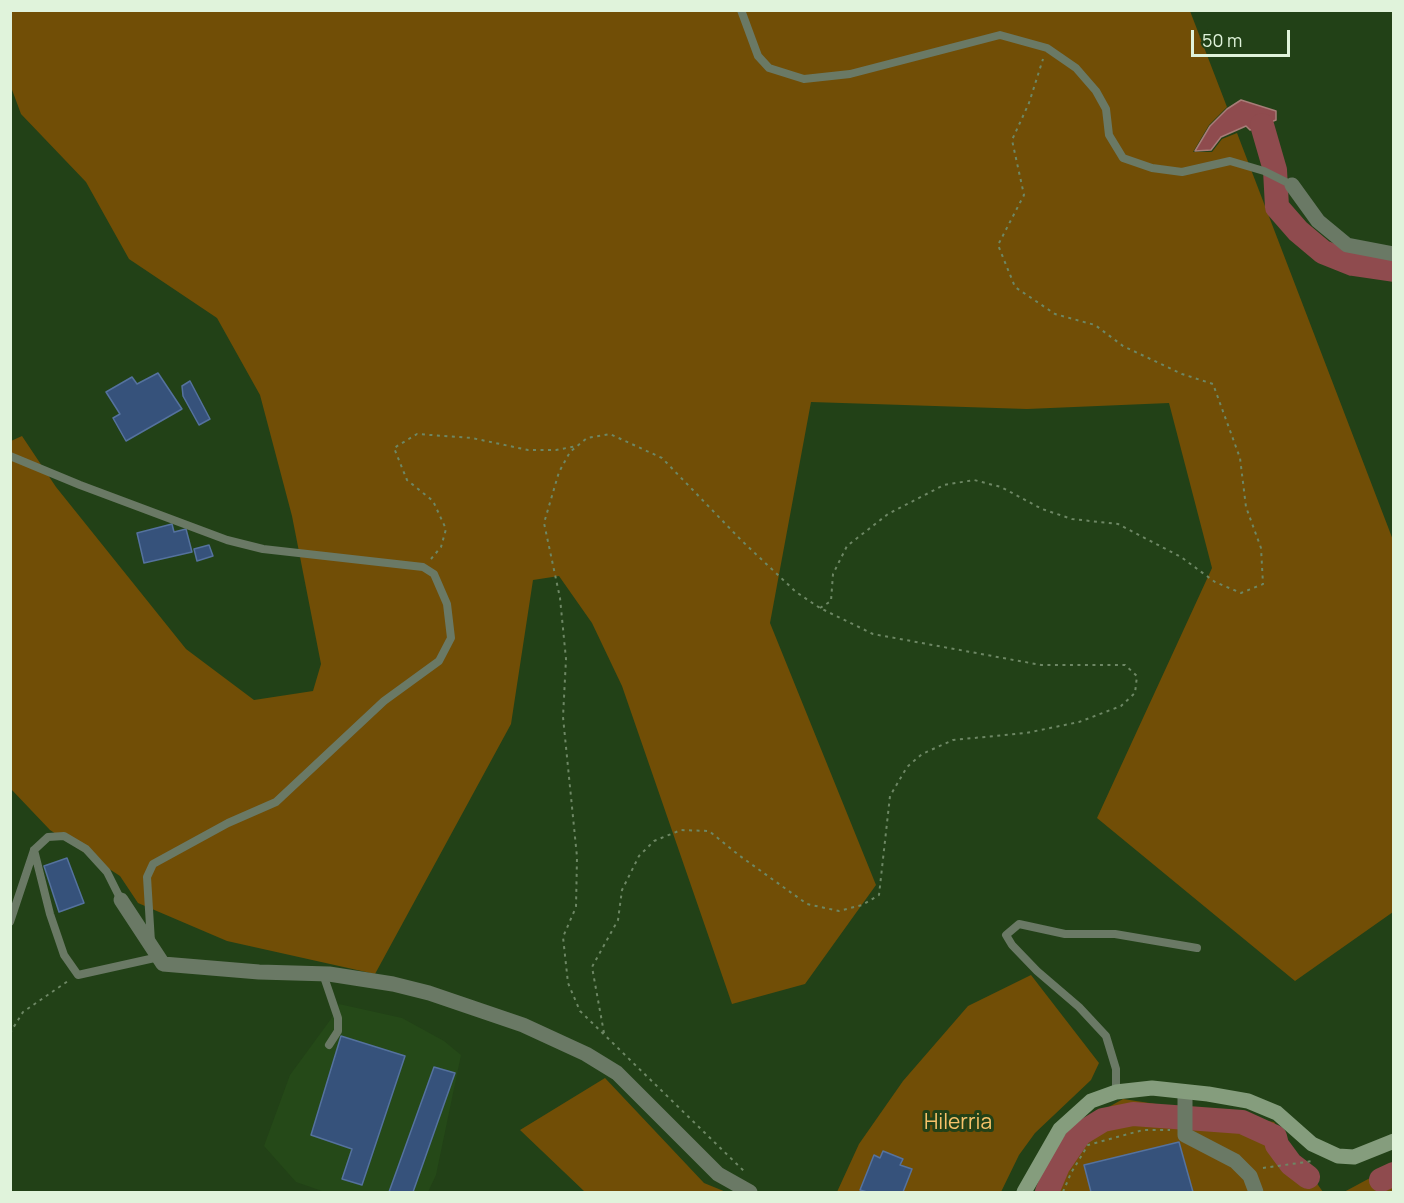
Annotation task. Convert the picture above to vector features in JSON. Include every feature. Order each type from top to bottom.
[{"type":"main road","points":[[1024,1192],[1060,1129],[1091,1101],[1116,1092],[1152,1088],[1185,1100],[1228,1097],[1277,1113],[1312,1144],[1338,1156],[1354,1157],[1394,1141]]},
{"type":"street","points":[[1292,185],[1318,221],[1347,245],[1394,254]]},
{"type":"street","points":[[121,900],[163,964],[259,972],[323,974],[393,984],[429,993],[523,1025],[586,1054],[617,1073],[718,1174],[750,1192]]},
{"type":"street","points":[[1185,1100],[1185,1136],[1236,1161],[1250,1176],[1256,1192]]},
{"type":"lane","points":[[741,10],[758,56],[769,68],[804,79],[850,74],[1000,35],[1047,48],[1076,68],[1096,91],[1106,109],[1108,135],[1123,158],[1152,168],[1182,172],[1230,160],[1264,171],[1292,185]]},
{"type":"lane","points":[[10,456],[227,540],[263,549],[423,567],[434,574],[447,604],[451,638],[439,661],[384,701],[276,802],[228,823],[153,864],[147,877],[155,951],[78,975],[64,955],[50,914],[34,850]]},
{"type":"lane","points":[[10,922],[34,850],[48,837],[64,836],[86,849],[107,872],[121,900]]},
{"type":"lane","points":[[1116,1092],[1116,1069],[1106,1036],[1079,1007],[1037,971],[1012,945],[1006,935],[1019,924],[1065,934],[1115,934],[1197,948]]},
{"type":"lane","points":[[323,974],[338,1018],[338,1031],[329,1045]]},
{"type":"path","points":[[820,608],[831,601],[833,574],[848,546],[888,514],[944,485],[974,480],[1001,487],[1042,509],[1072,519],[1118,524],[1181,558],[1215,582],[1242,593],[1263,584],[1262,548],[1246,507],[1240,458],[1214,384],[1182,374],[1123,345],[1095,325],[1055,314],[1015,287],[998,245],[1024,195],[1012,140],[1029,103],[1047,48]]},
{"type":"path","points":[[423,567],[441,547],[446,529],[433,501],[407,480],[394,448],[417,434],[472,438],[528,450],[556,450],[579,445]]},
{"type":"path","points":[[604,1033],[592,967],[618,920],[622,890],[639,856],[654,841],[681,830],[710,831],[807,904],[839,911],[862,905],[879,895],[890,796],[907,768],[922,754],[954,740],[1026,733],[1079,722],[1121,706],[1135,693],[1137,676],[1125,665],[1041,665],[873,634],[820,608],[796,592],[741,540],[662,458],[610,434],[587,438],[570,452],[559,472],[544,523],[560,598],[566,659],[562,717],[578,857],[576,907],[563,937],[568,983],[580,1011],[749,1176]]},
{"type":"path","points":[[10,1033],[23,1012],[78,975]]},
{"type":"path","points":[[1064,1192],[1071,1173],[1084,1154]]},
{"type":"path","points":[[1257,1169],[1306,1161]]},
{"type":"shaded area","points":[[1241,100],[1276,111],[1276,120],[1250,130],[1246,126],[1221,137],[1211,150],[1195,151],[1210,126],[1227,109]]},
{"type":"shaded area","points":[[339,1004],[402,1018],[444,1041],[461,1055],[436,1175],[428,1192],[325,1192],[296,1182],[264,1146],[290,1075],[331,1019]]},
{"type":"green space","points":[[11,11],[1190,11],[1227,107],[1209,125],[1193,152],[1212,152],[1222,139],[1237,133],[1393,540],[1393,912],[1295,981],[1097,818],[1212,568],[1169,403],[1027,409],[811,402],[770,623],[876,885],[805,984],[732,1004],[622,686],[592,623],[559,576],[533,580],[511,724],[375,974],[227,941],[138,903],[120,876],[50,830],[11,789],[11,441],[22,436],[56,487],[186,649],[254,700],[313,691],[321,664],[292,516],[260,395],[217,318],[129,259],[86,182],[21,114],[11,87]]},
{"type":"green space","name":"Hilerria","points":[[1031,975],[1099,1063],[1091,1080],[1035,1133],[1019,1155],[1001,1192],[837,1192],[859,1144],[903,1081],[968,1006]]},
{"type":"green space","points":[[605,1078],[704,1183],[726,1192],[585,1192],[520,1130]]},
{"type":"green space","points":[[1123,1099],[1274,1122],[1323,1192],[1038,1192],[1071,1128]]},
{"type":"green space","points":[[1393,1162],[1393,1192],[1344,1192],[1383,1171]]},
{"type":"building","points":[[158,373],[182,409],[126,441],[113,418],[120,414],[106,392],[132,377],[137,384]]},
{"type":"building","points":[[190,381],[210,419],[199,425],[183,396],[182,386]]},
{"type":"building","points":[[172,524],[174,532],[186,529],[192,552],[144,563],[137,533]]},
{"type":"building","points":[[209,545],[213,556],[197,561],[194,549]]},
{"type":"building","points":[[67,858],[84,903],[59,912],[44,866]]},
{"type":"building","points":[[341,1036],[405,1056],[362,1185],[342,1179],[352,1149],[311,1135]]},
{"type":"building","points":[[434,1067],[455,1073],[413,1192],[389,1192]]},
{"type":"building","points":[[1179,1142],[1193,1192],[1091,1192],[1084,1165]]},
{"type":"building","points":[[883,1151],[903,1159],[900,1165],[912,1169],[903,1192],[860,1190],[874,1155],[880,1158]]},
{"type":"waterway","points":[[1262,125],[1275,170],[1277,207],[1298,231],[1323,252],[1353,264],[1394,270]]},
{"type":"waterway","points":[[1047,1192],[1058,1166],[1080,1134],[1103,1120],[1133,1114],[1242,1122],[1275,1137],[1277,1145],[1291,1164],[1308,1177]]},
{"type":"waterway","points":[[1381,1180],[1394,1174]]}]
